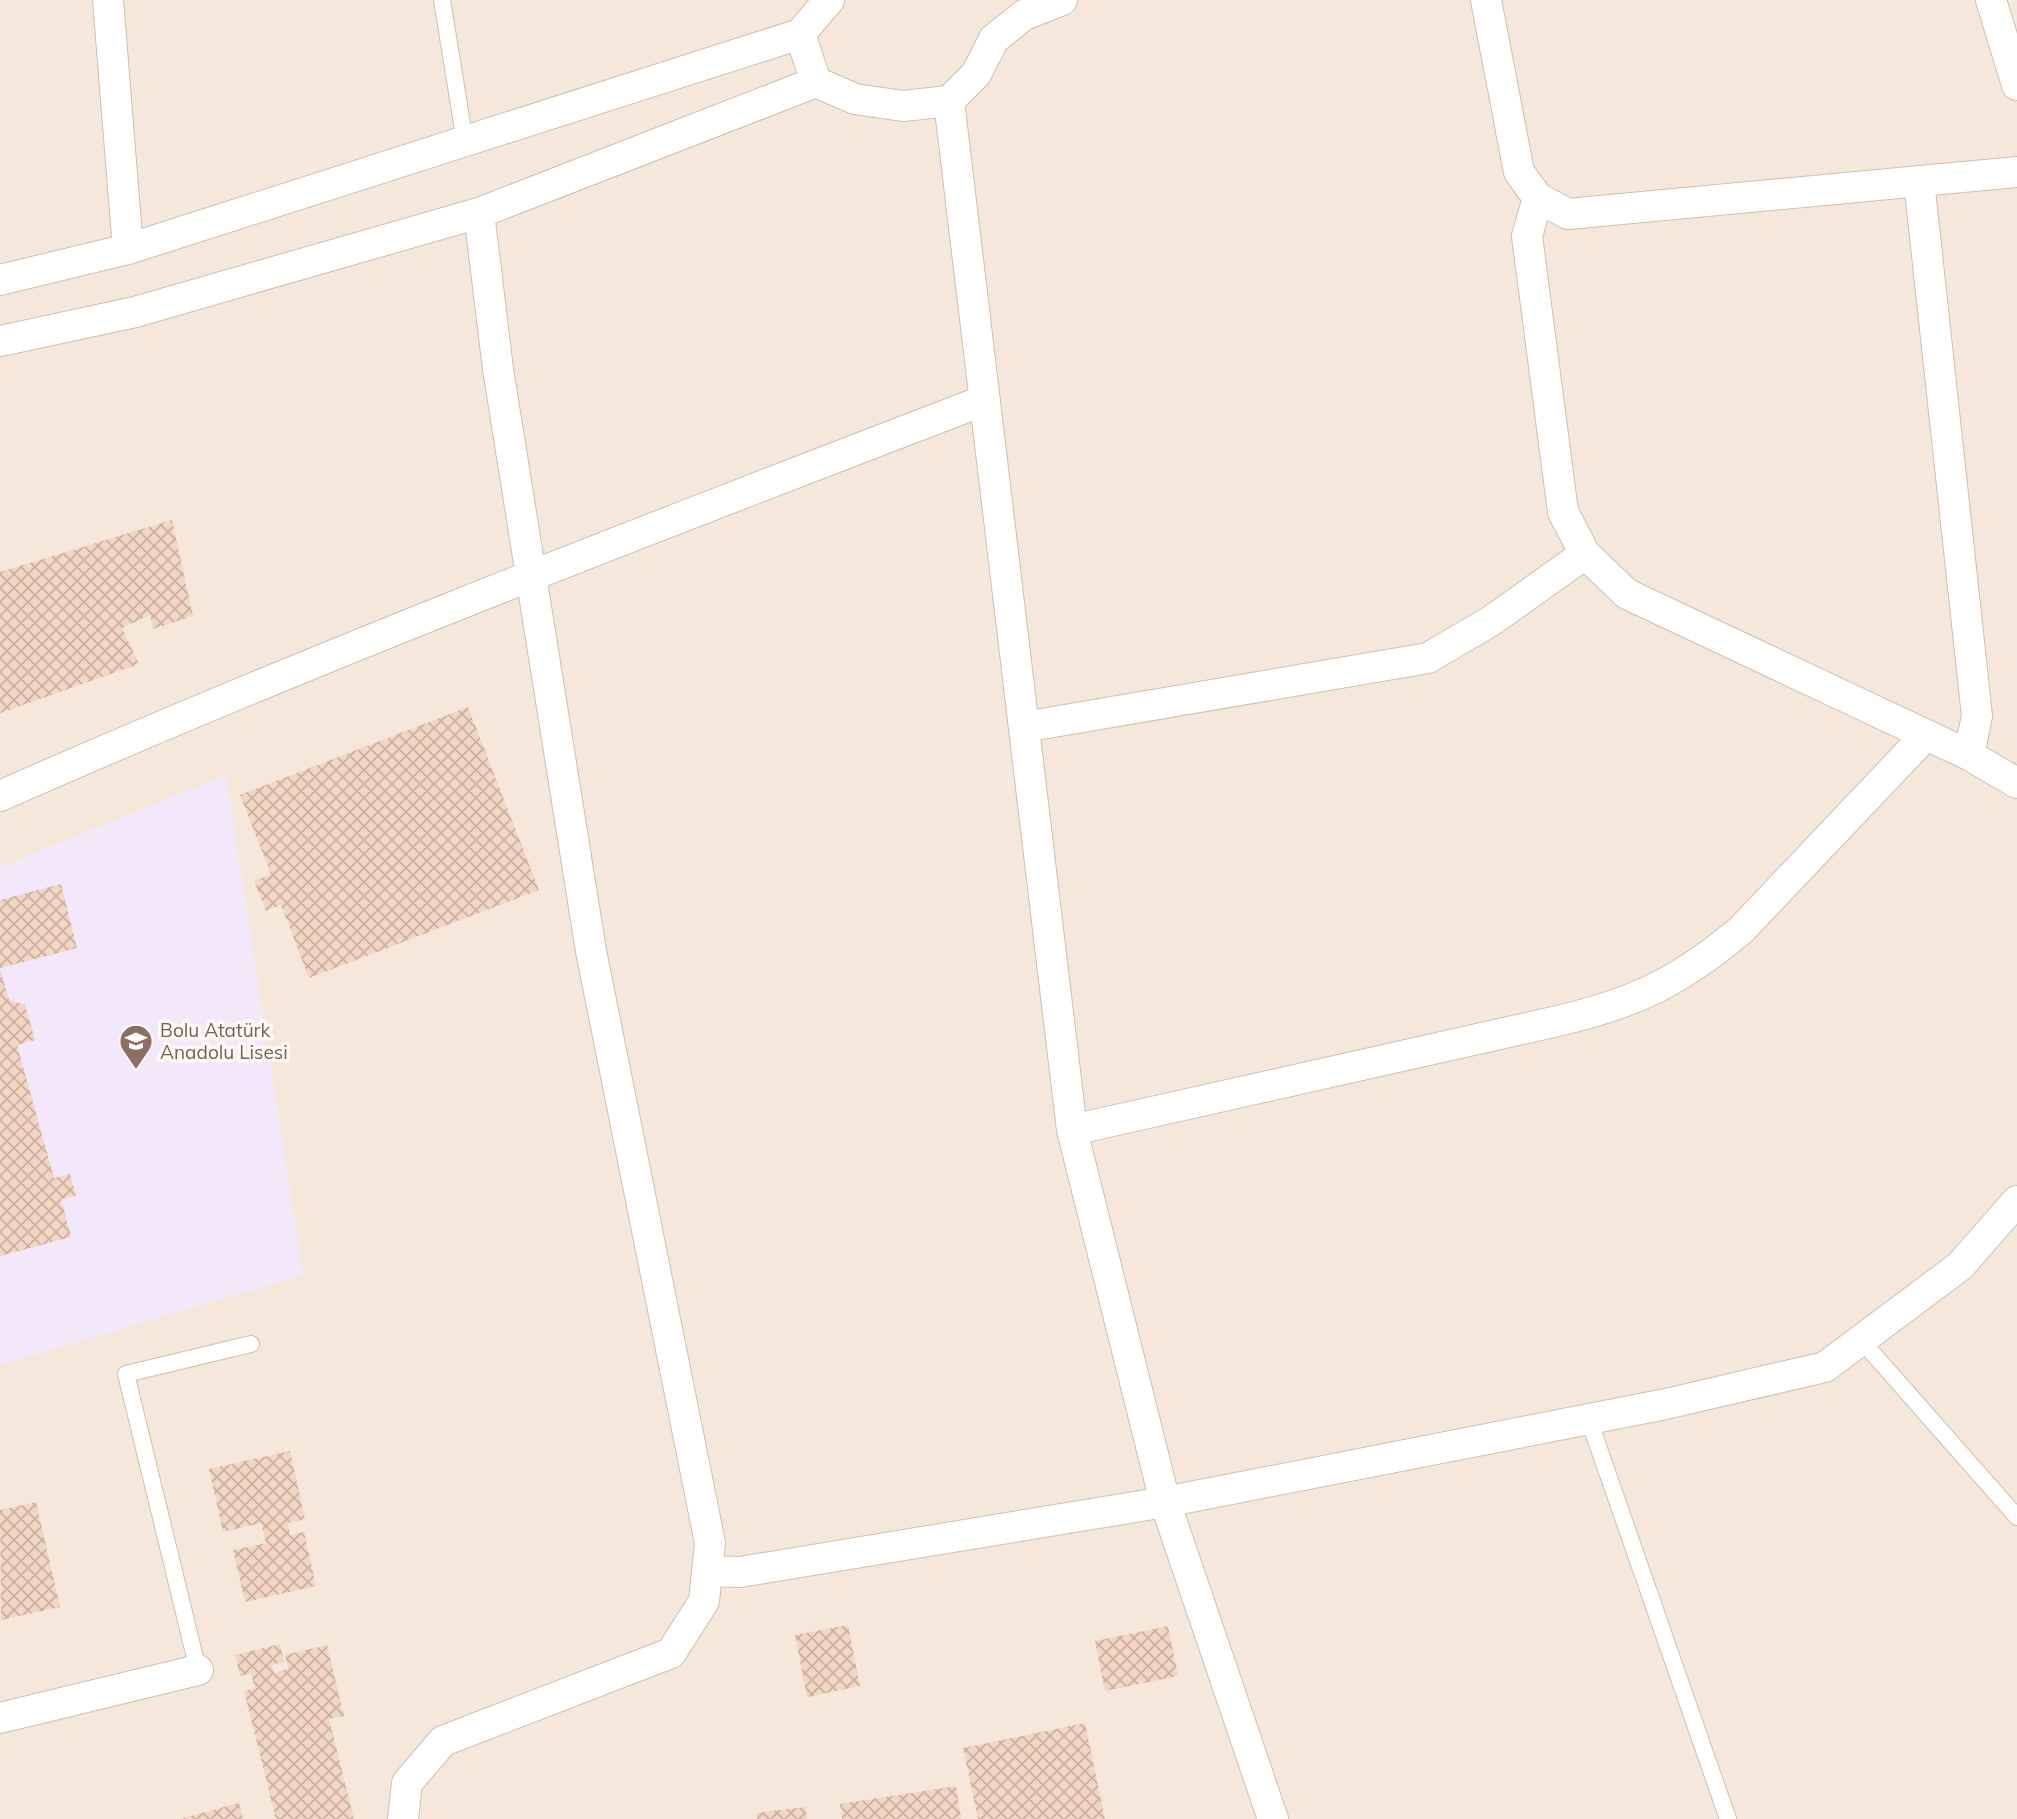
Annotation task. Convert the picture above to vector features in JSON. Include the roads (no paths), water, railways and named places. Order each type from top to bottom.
[{"type":"street","points":[[108,0],[128,249]]},
{"type":"street","points":[[0,280],[128,249],[800,34],[829,0]]},
{"type":"street","points":[[0,341],[135,312],[479,213],[816,82],[855,99],[902,106],[949,101],[976,74],[994,39],[1024,15],[1062,0]]},
{"type":"street","points":[[1486,0],[1519,172],[1538,198],[1569,214],[2017,172]]},
{"type":"street","points":[[1991,0],[2017,85]]},
{"type":"street","points":[[800,34],[816,82]]},
{"type":"street","points":[[949,101],[1072,1130],[1165,1502],[1273,1819]]},
{"type":"street","points":[[1919,181],[1977,716],[1969,755]]},
{"type":"street","points":[[1538,198],[1527,236],[1563,512],[1585,554],[1628,594],[1969,755],[2017,783]]},
{"type":"street","points":[[403,1819],[407,1783],[443,1741],[671,1653],[705,1601],[710,1543],[591,951],[498,369],[479,213]]},
{"type":"street","points":[[0,796],[128,740],[531,575],[985,400]]},
{"type":"street","points":[[1024,727],[1428,658],[1491,621],[1585,554]]},
{"type":"street","points":[[1072,1130],[1601,1011],[1637,998],[1673,980],[1709,957],[1741,930],[1926,735]]},
{"type":"street","points":[[707,1570],[740,1572],[1165,1502],[1589,1420],[1825,1367],[1960,1266],[2017,1201]]},
{"type":"street","points":[[0,1718],[198,1670]]},
{"type":"lane","points":[[442,0],[465,142]]},
{"type":"lane","points":[[1861,1340],[2017,1517]]},
{"type":"lane","points":[[198,1670],[126,1374],[251,1344]]},
{"type":"lane","points":[[1589,1420],[1728,1819]]},
{"type":"place","name":"Bolu Atatürk Anadolu Lisesi","points":[[136,1071]]}]
